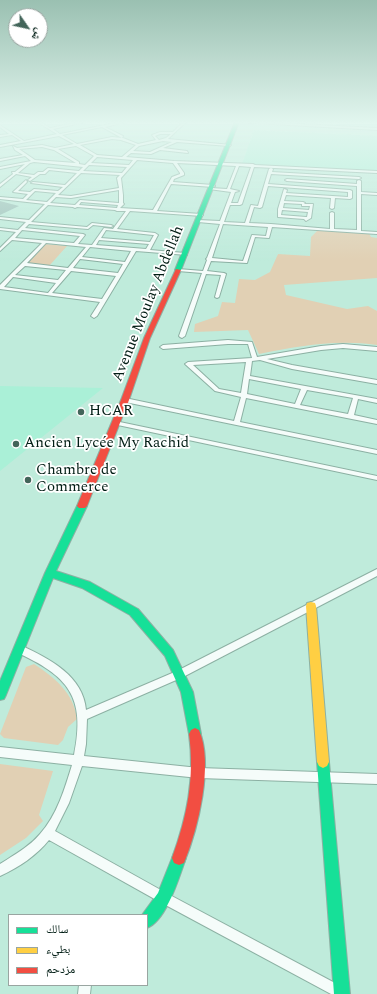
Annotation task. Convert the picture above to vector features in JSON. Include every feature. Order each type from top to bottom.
[{"type":"main road","name":"Avenue Moulay Abdellah","points":[[0,695],[50,574],[85,499],[125,400],[147,338],[185,254],[220,168]]},
{"type":"main road","points":[[50,574],[86,585],[134,612],[169,653],[187,692],[197,744],[199,773],[195,807],[184,846],[164,898],[148,920]]},
{"type":"main road","points":[[311,606],[343,994]]},
{"type":"street","points":[[3,168],[14,174],[35,176]]},
{"type":"street","points":[[0,186],[21,168]]},
{"type":"street","points":[[0,250],[85,168]]},
{"type":"street","points":[[117,210],[122,204],[119,178],[128,168]]},
{"type":"street","points":[[154,212],[173,178],[182,175],[179,168]]},
{"type":"street","points":[[182,336],[203,272],[231,196],[237,168]]},
{"type":"street","points":[[228,204],[240,204],[252,168]]},
{"type":"street","points":[[248,224],[252,206],[260,207],[271,168]]},
{"type":"street","points":[[313,168],[377,172]]},
{"type":"street","points":[[18,192],[15,192],[39,173],[44,173],[48,169],[123,174]]},
{"type":"street","points":[[358,171],[359,231]]},
{"type":"street","points":[[270,173],[359,178]]},
{"type":"street","points":[[282,202],[312,205],[309,218],[279,216],[280,208],[288,174]]},
{"type":"street","points":[[337,177],[337,183]]},
{"type":"street","points":[[29,182],[66,186]]},
{"type":"street","points":[[171,183],[211,190],[231,196]]},
{"type":"street","points":[[267,183],[350,190],[377,194]]},
{"type":"street","points":[[286,184],[359,184]]},
{"type":"street","points":[[56,196],[80,196],[120,189]]},
{"type":"street","points":[[23,201],[34,190],[60,192]]},
{"type":"street","points":[[211,190],[244,192]]},
{"type":"street","points":[[284,194],[350,198],[350,190]]},
{"type":"street","points":[[9,199],[18,192],[31,193]]},
{"type":"street","points":[[75,207],[82,199],[80,196]]},
{"type":"street","points":[[302,210],[304,196]]},
{"type":"street","points":[[332,208],[333,197]]},
{"type":"street","points":[[0,198],[75,207],[154,212],[221,222],[377,233]]},
{"type":"street","points":[[80,201],[122,204]]},
{"type":"street","points":[[280,208],[311,211]]},
{"type":"street","points":[[49,294],[98,239],[104,230],[115,228],[128,210]]},
{"type":"street","points":[[332,213],[332,229]]},
{"type":"street","points":[[0,218],[88,228],[92,224],[126,231],[154,234],[156,235],[147,251]]},
{"type":"street","points":[[305,228],[306,218]]},
{"type":"street","points":[[208,259],[245,262],[253,236],[268,237],[271,225]]},
{"type":"street","points":[[0,229],[83,235],[75,245]]},
{"type":"street","points":[[114,248],[126,231]]},
{"type":"street","points":[[11,239],[185,254]]},
{"type":"street","points":[[98,239],[151,243]]},
{"type":"street","points":[[0,288],[45,242]]},
{"type":"street","points":[[94,316],[134,250]]},
{"type":"street","points":[[80,258],[126,263]]},
{"type":"street","points":[[23,264],[119,275]]},
{"type":"street","points":[[178,270],[224,274],[217,297]]},
{"type":"street","points":[[12,276],[59,282]]},
{"type":"street","points":[[0,288],[103,301]]},
{"type":"street","points":[[163,347],[228,342],[250,343],[255,359],[247,376],[237,422]]},
{"type":"street","points":[[377,349],[343,346],[321,348],[255,359],[188,364],[217,390],[377,422]]},
{"type":"street","points":[[255,359],[377,382]]},
{"type":"street","points":[[247,376],[377,401]]},
{"type":"street","points":[[298,406],[305,387]]},
{"type":"street","points":[[350,417],[356,397]]},
{"type":"street","points":[[125,400],[377,452]]},
{"type":"street","points":[[115,423],[377,478]]},
{"type":"street","points":[[84,716],[180,674],[377,572]]},
{"type":"street","points":[[0,870],[30,850],[48,833],[70,787],[82,750],[84,716],[81,702],[76,692],[62,674],[45,662],[19,650]]},
{"type":"street","points":[[0,752],[199,773],[377,779]]},
{"type":"street","points":[[48,833],[164,898],[343,994]]},
{"type":"shaded area","points":[[316,168],[377,168],[377,172]]},
{"type":"shaded area","points":[[318,230],[369,233],[371,237],[377,238],[377,278],[284,285],[286,295],[347,309],[368,306],[377,311],[377,345],[362,343],[318,344],[259,354],[248,330],[194,332],[195,324],[218,316],[222,302],[235,303],[239,279],[255,280],[270,272],[278,254],[310,256],[311,237]]},
{"type":"shaded area","points":[[45,244],[67,246],[49,266],[27,263]]},
{"type":"shaded area","name":"Ancien Lycée My Rachid","points":[[0,386],[103,388],[0,471]]},
{"type":"shaded area","points":[[34,664],[56,680],[72,701],[75,710],[77,719],[68,727],[63,740],[58,745],[4,738],[0,734],[26,667]]},
{"type":"shaded area","points":[[0,764],[53,771],[39,815],[43,821],[26,838],[0,855]]},
{"type":"building","points":[[0,201],[19,206],[0,215]]},
{"type":"traffic: fast","points":[[178,270],[219,168]]},
{"type":"traffic: fast","points":[[0,695],[50,573],[82,506]]},
{"type":"traffic: fast","points":[[50,573],[86,585],[134,612],[169,653],[187,692],[195,734]]},
{"type":"traffic: fast","points":[[323,762],[342,994]]},
{"type":"traffic: fast","points":[[148,920],[164,898],[179,858]]},
{"type":"traffic: slow","points":[[311,606],[323,762]]},
{"type":"traffic: jam","points":[[82,506],[125,400],[147,338],[178,270]]},
{"type":"traffic: jam","points":[[179,858],[185,843],[196,797],[198,765],[195,734]]},
{"type":"place","name":"HCAR","points":[[81,412]]},
{"type":"place","name":"Ancien Lycée My Rachid","points":[[16,444]]},
{"type":"place","name":"Chambre de Commerce","points":[[28,480]]}]
